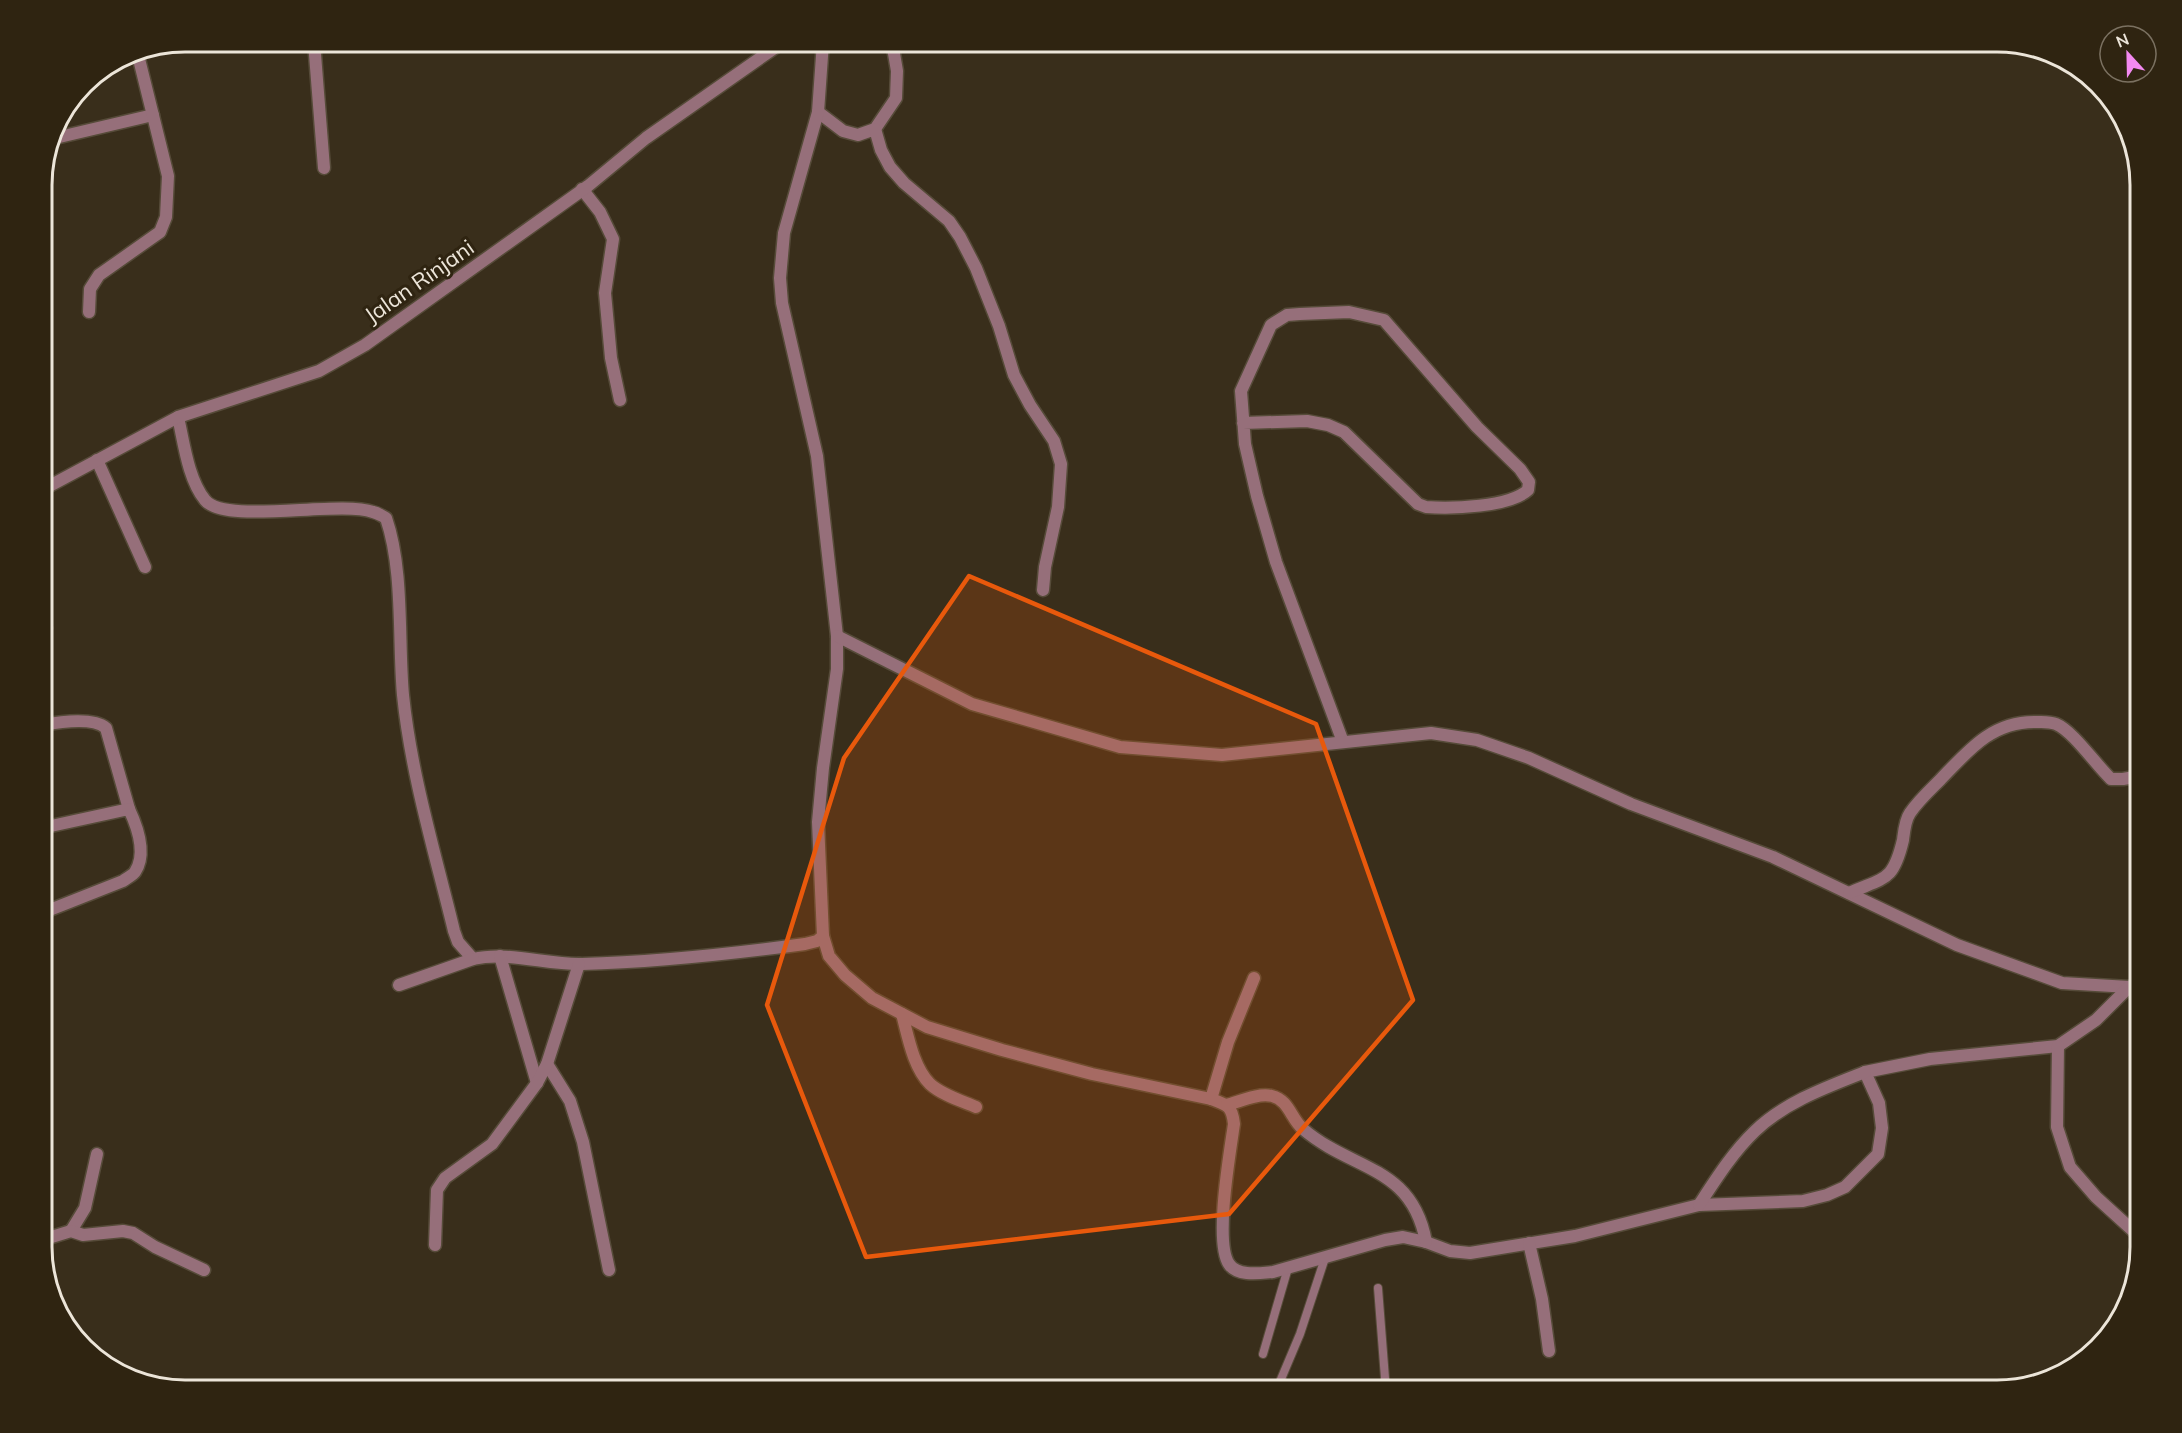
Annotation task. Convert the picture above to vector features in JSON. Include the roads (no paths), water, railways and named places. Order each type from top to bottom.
[{"type":"street","points":[[315,53],[324,168]]},
{"type":"street","name":"Jalan Rinjani","points":[[53,484],[178,417],[319,371],[365,345],[582,189],[646,138],[768,53]]},
{"type":"street","points":[[822,53],[818,112],[784,233],[780,278],[782,303],[817,456],[837,636],[837,669],[818,822],[823,936],[829,956],[845,975],[872,999],[927,1027],[1092,1074],[1211,1099],[1227,1105],[1233,1113],[1234,1124],[1223,1205],[1223,1232],[1228,1264],[1235,1270],[1257,1274],[1288,1268],[1384,1240],[1403,1238],[1426,1242],[1450,1251],[1470,1253],[1575,1236],[1699,1205],[1803,1201],[1827,1195],[1845,1187],[1878,1154],[1882,1128],[1879,1103],[1865,1072]]},
{"type":"street","points":[[818,112],[843,131],[858,135],[875,129],[896,98],[897,71],[894,53]]},
{"type":"street","points":[[89,312],[90,289],[99,275],[160,232],[166,217],[168,176],[140,61]]},
{"type":"street","points":[[62,136],[153,115]]},
{"type":"street","points":[[875,129],[881,150],[890,167],[904,183],[949,221],[960,237],[976,267],[999,326],[1014,375],[1030,405],[1054,441],[1061,464],[1058,507],[1045,567],[1043,590]]},
{"type":"street","points":[[582,189],[600,212],[613,239],[605,293],[611,358],[620,400]]},
{"type":"street","points":[[1243,423],[1307,421],[1328,425],[1344,432],[1418,504],[1426,507],[1498,503],[1522,495],[1528,490],[1529,483],[1520,469],[1477,427],[1384,320],[1349,312],[1287,315],[1271,325],[1241,391],[1243,423],[1245,444],[1276,562],[1343,742]]},
{"type":"street","points":[[178,417],[193,476],[204,500],[211,506],[236,512],[347,509],[373,512],[386,518],[391,532],[399,604],[404,696],[419,787],[454,931],[458,942],[473,959]]},
{"type":"street","points":[[97,460],[145,567]]},
{"type":"street","points":[[837,636],[972,704],[1120,747],[1222,755],[1431,733],[1477,740],[1529,758],[1631,804],[1773,857],[1956,945],[2062,983],[2130,985]]},
{"type":"street","points":[[53,723],[97,722],[106,728],[139,838],[139,858],[135,872],[123,881],[53,909]]},
{"type":"street","points":[[1850,893],[1883,880],[1897,864],[1908,815],[1975,744],[2002,727],[2022,722],[2045,722],[2058,725],[2075,737],[2111,779],[2130,778]]},
{"type":"street","points":[[53,826],[129,809]]},
{"type":"street","points":[[399,985],[473,959],[500,956],[579,964],[693,958],[805,944],[817,941],[823,936]]},
{"type":"street","points":[[500,956],[537,1083]]},
{"type":"street","points":[[435,1245],[437,1190],[445,1178],[492,1144],[537,1083],[547,1064],[579,964]]},
{"type":"street","points":[[1211,1099],[1228,1042],[1254,978]]},
{"type":"street","points":[[1699,1205],[1724,1167],[1755,1131],[1777,1113],[1822,1088],[1865,1072],[1930,1059],[2058,1046],[2096,1020],[2130,989]]},
{"type":"street","points":[[903,1014],[912,1050],[930,1084],[976,1107]]},
{"type":"street","points":[[2058,1046],[2057,1127],[2070,1167],[2096,1197],[2130,1228]]},
{"type":"street","points":[[547,1064],[570,1101],[583,1142],[609,1270]]},
{"type":"street","points":[[1227,1105],[1260,1095],[1282,1100],[1301,1127],[1328,1146],[1398,1184],[1423,1223],[1426,1242]]},
{"type":"street","points":[[71,1231],[85,1208],[97,1154]]},
{"type":"street","points":[[53,1237],[71,1231],[83,1235],[112,1230],[133,1233],[155,1247],[204,1270]]},
{"type":"street","points":[[1529,1243],[1542,1299],[1549,1352]]},
{"type":"lane","points":[[1281,1380],[1300,1334],[1325,1258]]},
{"type":"lane","points":[[1263,1354],[1288,1268]]},
{"type":"lane","points":[[1378,1288],[1385,1380]]}]
